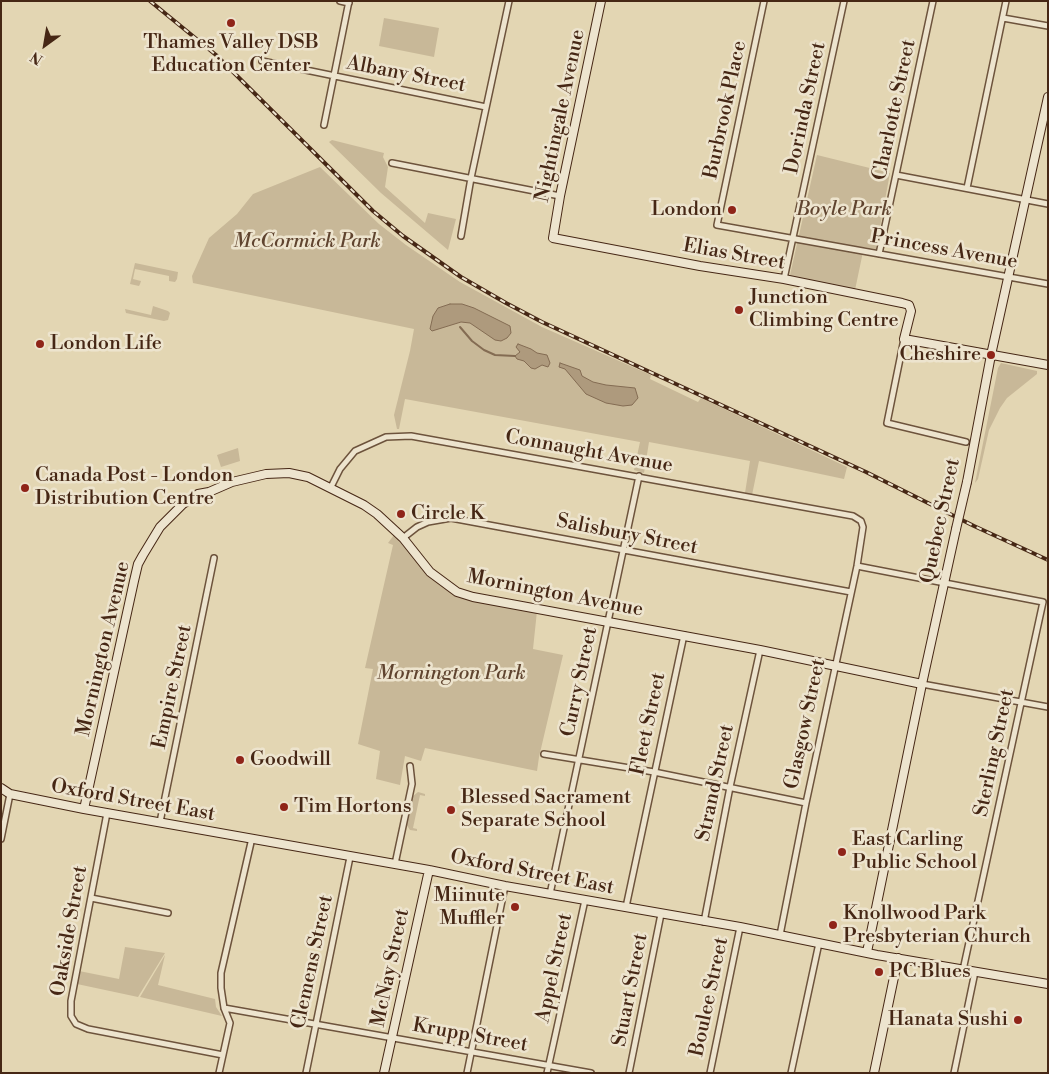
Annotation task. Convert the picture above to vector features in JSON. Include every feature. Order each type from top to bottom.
[{"type":"street","points":[[324,125],[349,2],[340,1]]},
{"type":"street","points":[[461,236],[471,178],[509,1]]},
{"type":"street","name":"Nightingale Avenue","points":[[553,238],[601,1]]},
{"type":"street","name":"Burbrook Place","points":[[717,225],[764,1]]},
{"type":"street","name":"Dorinda Street","points":[[784,279],[844,1]]},
{"type":"street","name":"Charlotte Street","points":[[879,254],[933,1]]},
{"type":"street","points":[[967,188],[1006,1]]},
{"type":"street","points":[[1003,18],[1048,26]]},
{"type":"street","name":"Albany Street","points":[[262,60],[486,107]]},
{"type":"street","name":"Quebec Street","points":[[867,952],[922,684],[967,482],[991,355],[1046,115],[1048,97]]},
{"type":"street","points":[[392,163],[560,196]]},
{"type":"street","points":[[896,175],[1048,204]]},
{"type":"street","name":"Princess Avenue","points":[[717,225],[1048,284]]},
{"type":"street","name":"Elias Street","points":[[553,238],[700,266],[784,279],[909,305],[911,311],[904,340]]},
{"type":"street","points":[[966,442],[887,423],[904,340],[1048,366]]},
{"type":"street","name":"Connaught Avenue","points":[[331,487],[340,469],[355,451],[386,437],[411,436],[853,516],[862,521]]},
{"type":"street","name":"Mornington Avenue","points":[[84,809],[138,564],[151,539],[183,504],[198,494],[251,477],[289,473],[308,477],[348,496],[377,514],[403,538],[430,572],[443,583],[457,592],[473,597],[684,635],[922,684],[1048,707]]},
{"type":"street","name":"Curry Street","points":[[550,894],[639,476]]},
{"type":"street","name":"Salisbury Street","points":[[403,538],[417,527],[428,522],[450,518],[851,592]]},
{"type":"street","name":"Glasgow Street","points":[[780,935],[806,803],[857,566],[864,527],[862,521]]},
{"type":"street","name":"Empire Street","points":[[160,822],[214,558]]},
{"type":"street","points":[[857,566],[944,582]]},
{"type":"street","name":"Sterling Street","points":[[944,582],[1043,602],[963,970]]},
{"type":"street","name":"Fleet Street","points":[[626,907],[684,635]]},
{"type":"street","name":"Strand Street","points":[[704,922],[730,787],[760,650]]},
{"type":"street","points":[[544,754],[654,772],[806,803]]},
{"type":"street","points":[[395,864],[412,784],[410,766]]},
{"type":"street","name":"Oxford Street East","points":[[1,788],[10,794],[84,809],[429,870],[505,886],[1048,984]]},
{"type":"street","points":[[1,839],[10,794]]},
{"type":"street","name":"Oxford Street East","points":[[1,796],[10,794]]},
{"type":"street","name":"Oakside Street","points":[[107,813],[71,1001],[71,1016],[76,1024],[88,1029],[223,1055]]},
{"type":"street","points":[[219,1073],[230,1023],[224,1008],[221,973],[252,838]]},
{"type":"street","name":"Clemens Street","points":[[306,1073],[350,856]]},
{"type":"street","name":"McNay Street","points":[[384,1073],[429,870]]},
{"type":"street","points":[[467,1073],[505,886]]},
{"type":"street","points":[[91,898],[168,913]]},
{"type":"street","name":"Appel Street","points":[[547,1073],[585,900]]},
{"type":"street","name":"Stuart Street","points":[[629,1073],[661,914]]},
{"type":"street","name":"Boulee Street","points":[[710,1073],[740,928]]},
{"type":"street","points":[[791,1073],[819,943]]},
{"type":"street","points":[[874,1073],[898,958]]},
{"type":"street","points":[[954,1073],[975,972]]},
{"type":"street","name":"Krupp Street","points":[[224,1008],[591,1073]]},
{"type":"green space","points":[[384,18],[439,28],[434,57],[379,46]]},
{"type":"green space","points":[[332,140],[384,153],[383,157],[388,167],[385,187],[425,223],[428,213],[456,219],[448,250],[381,193],[329,142]]},
{"type":"green space","name":"Boyle Park","points":[[817,155],[890,173],[876,249],[864,247],[855,290],[791,278],[790,275]]},
{"type":"green space","name":"McCormick Park","points":[[320,167],[379,224],[460,282],[542,327],[651,375],[650,379],[698,402],[701,398],[847,467],[844,479],[759,461],[752,495],[745,493],[750,461],[649,442],[644,473],[634,470],[640,442],[405,399],[399,429],[397,429],[394,415],[414,329],[193,283],[192,276],[209,238],[237,214],[253,194]]},
{"type":"green space","points":[[135,263],[178,272],[177,279],[175,282],[169,281],[169,276],[135,269],[133,279],[141,281],[139,286],[130,284]]},
{"type":"green space","points":[[153,306],[168,311],[170,313],[168,320],[164,321],[126,313],[125,309],[151,315]]},
{"type":"green space","points":[[1001,363],[1037,371],[1037,374],[1007,398],[1000,408],[989,430],[978,479],[975,483],[998,368]]},
{"type":"green space","points":[[238,448],[240,461],[221,467],[217,455]]},
{"type":"green space","name":"Mornington Park","points":[[394,535],[438,584],[451,591],[537,611],[533,649],[563,655],[537,771],[425,748],[421,761],[405,756],[400,785],[376,779],[380,751],[358,744],[373,669],[365,668],[393,545],[388,543]]},
{"type":"green space","points":[[418,792],[425,794],[425,796],[420,795],[413,828],[417,829],[417,831],[410,830],[406,824],[412,797]]},
{"type":"green space","points":[[125,947],[165,953],[138,997],[77,984],[79,971],[119,979]]},
{"type":"green space","points":[[165,955],[158,985],[215,999],[216,1007],[222,1016],[140,997]]},
{"type":"shaded area","points":[[450,304],[462,304],[474,308],[510,326],[511,333],[501,341],[495,340],[470,323],[461,322],[432,331],[430,329],[433,316],[438,308]]},
{"type":"shaded area","points":[[518,344],[537,353],[547,355],[550,363],[548,367],[542,365],[535,369],[531,368],[524,361],[517,359],[515,356],[520,352],[516,347]]},
{"type":"shaded area","points":[[560,363],[580,370],[582,376],[593,382],[635,388],[638,398],[632,405],[623,406],[606,403],[586,394],[565,369],[559,367]]},
{"type":"waterway","points":[[460,327],[472,341],[484,350],[495,355],[515,356]]},
{"type":"railway","points":[[150,1],[216,55],[373,211],[403,236],[461,277],[542,322],[866,472],[974,526],[1048,560]]},
{"type":"place","name":"Thames Valley DSB Education Center","points":[[231,23]]},
{"type":"place","name":"London","points":[[732,210]]},
{"type":"place","name":"Junction Climbing Centre","points":[[739,310]]},
{"type":"place","name":"London Life","points":[[40,344]]},
{"type":"place","name":"Cheshire","points":[[991,355]]},
{"type":"place","name":"Canada Post - London Distribution Centre","points":[[25,488]]},
{"type":"place","name":"Circle K","points":[[401,514]]},
{"type":"place","name":"Goodwill","points":[[240,760]]},
{"type":"place","name":"Tim Hortons","points":[[284,807]]},
{"type":"place","name":"Blessed Sacrament Separate School","points":[[451,810]]},
{"type":"place","name":"East Carling Public School","points":[[842,852]]},
{"type":"place","name":"Miinute Muffler","points":[[515,907]]},
{"type":"place","name":"Knollwood Park Presbyterian Church","points":[[833,925]]},
{"type":"place","name":"PC Blues","points":[[879,972]]},
{"type":"place","name":"Hanata Sushi","points":[[1018,1020]]}]
